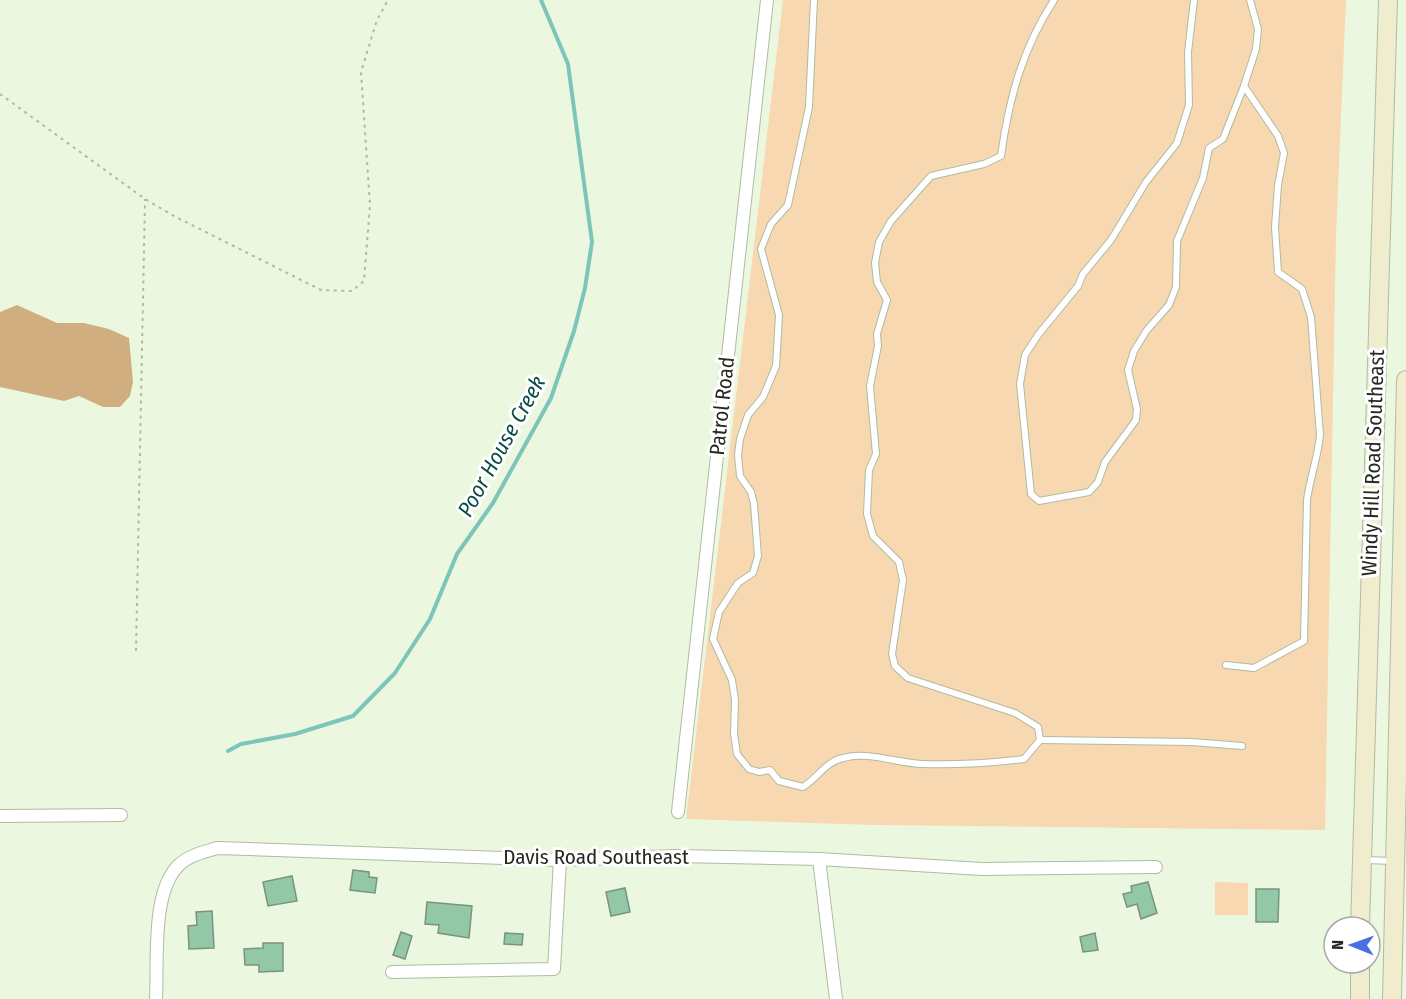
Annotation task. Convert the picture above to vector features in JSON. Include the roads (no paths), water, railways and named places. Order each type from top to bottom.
[{"type":"main road","name":"Windy Hill Road Southeast","points":[[1360,915],[1388,0]]},
{"type":"main road","name":"Windy Hill Road Southeast","points":[[1392,999],[1406,380]]},
{"type":"main road","points":[[1360,975],[1360,999]]},
{"type":"street","name":"Patrol Road","points":[[678,812],[767,0]]},
{"type":"street","points":[[0,816],[121,815]]},
{"type":"street","name":"Davis Road Southeast","points":[[156,999],[160,906],[168,882],[178,865],[192,856],[217,848],[560,860],[676,856],[819,859],[982,869],[1156,867]]},
{"type":"street","points":[[819,859],[836,999]]},
{"type":"street","points":[[392,972],[554,969],[560,860]]},
{"type":"lane","points":[[814,0],[809,107],[788,205],[771,224],[761,249],[779,315],[776,366],[763,397],[748,415],[740,439],[738,455],[740,476],[751,492],[754,504],[758,556],[753,573],[738,583],[726,599],[719,612],[714,631],[716,647],[732,680],[737,754],[749,769],[759,772],[770,770],[779,781],[802,787],[815,780],[824,766],[843,758],[861,756],[919,764],[992,763],[1024,759],[1040,740],[1038,727],[1015,713],[908,678],[895,666],[892,654],[903,580],[899,562],[873,536],[867,514],[869,470],[876,454],[870,386],[878,346],[877,334],[887,300],[877,282],[875,263],[879,242],[891,221],[931,176],[984,164],[1001,156],[1007,107],[1031,40],[1054,0]]},
{"type":"lane","points":[[1194,0],[1188,52],[1189,105],[1177,143],[1146,183],[1111,240],[1083,274],[1078,286],[1038,335],[1025,355],[1020,384],[1026,447],[1031,494],[1039,501],[1089,492],[1098,482],[1105,462],[1136,420],[1137,410],[1128,370],[1134,351],[1147,330],[1169,305],[1176,287],[1177,241],[1203,178],[1209,148],[1223,139],[1244,86],[1256,48],[1258,29],[1250,0]]},
{"type":"lane","points":[[1226,665],[1254,668],[1304,640],[1307,500],[1320,435],[1311,317],[1302,289],[1278,272],[1275,227],[1278,185],[1284,153],[1278,136],[1244,86]]},
{"type":"lane","points":[[1040,740],[1192,742],[1242,746]]},
{"type":"lane","points":[[1361,860],[1395,861]]},
{"type":"waterway","name":"Poor House Creek","points":[[228,751],[241,744],[295,734],[353,716],[395,673],[430,619],[457,554],[493,503],[551,398],[574,331],[585,288],[592,242],[568,64],[541,0]]}]
